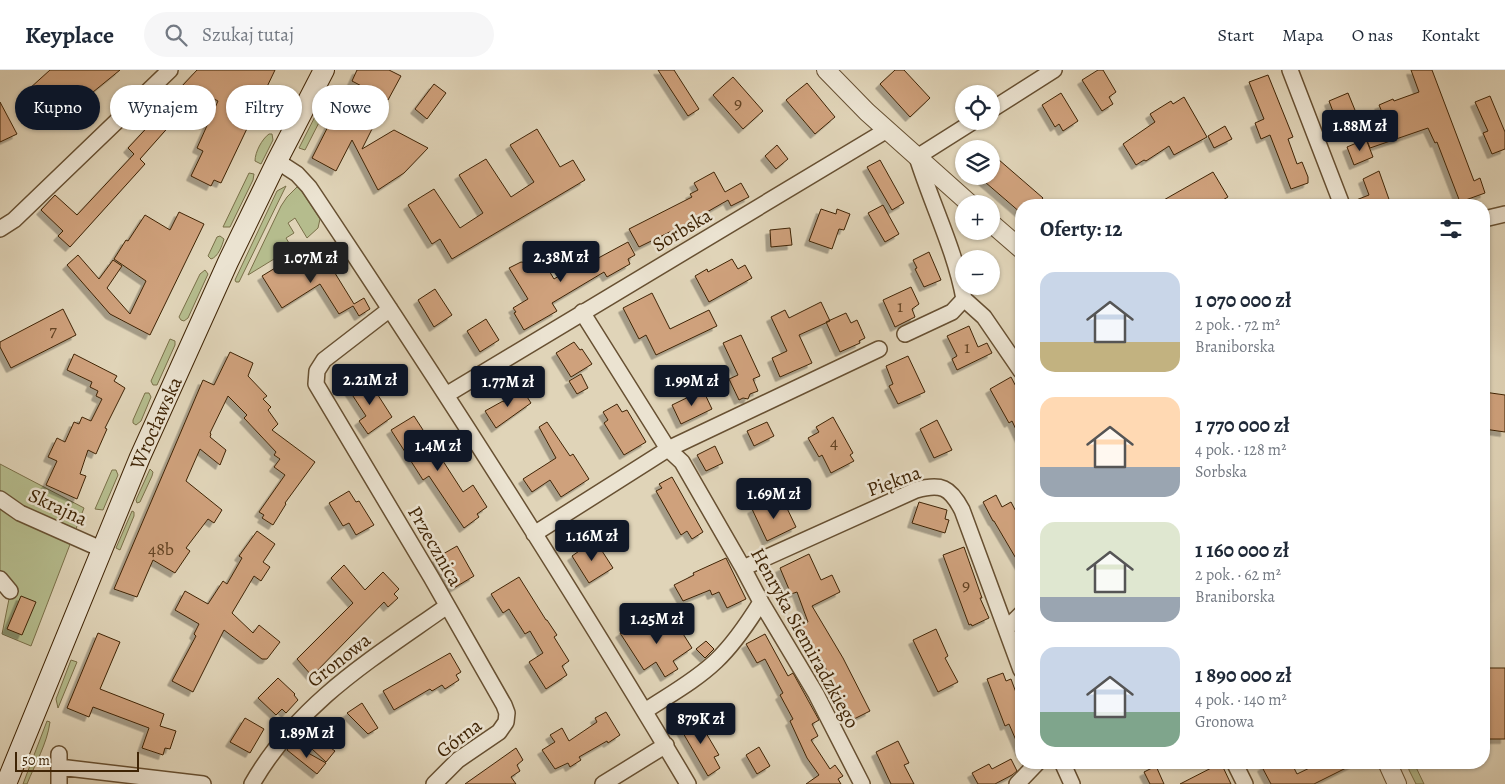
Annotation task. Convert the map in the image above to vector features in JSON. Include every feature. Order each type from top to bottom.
[{"type":"main road","name":"Wrocławska","points":[[6,784],[101,549],[163,404],[277,161],[324,70]]},
{"type":"street","points":[[0,229],[20,214],[170,70]]},
{"type":"street","points":[[826,70],[867,112],[960,195]]},
{"type":"street","points":[[1000,104],[1054,70]]},
{"type":"street","points":[[1290,70],[1340,199]]},
{"type":"street","name":"Sorbska","points":[[446,395],[887,130]]},
{"type":"street","points":[[917,157],[960,130]]},
{"type":"street","points":[[917,157],[929,195],[953,253],[964,299],[984,317],[1015,362]]},
{"type":"street","points":[[277,161],[297,174],[309,187],[390,309],[534,534],[645,711],[688,784]]},
{"type":"street","points":[[1490,218],[1505,214]]},
{"type":"street","points":[[1000,231],[1015,244]]},
{"type":"street","points":[[905,334],[952,312],[964,299]]},
{"type":"street","name":"Przecznica","points":[[390,309],[324,360],[317,371],[316,384],[431,577],[504,705],[507,713],[506,722]]},
{"type":"street","name":"Henryka Siemiradzkiego","points":[[582,312],[668,449],[682,462],[761,602],[816,694],[862,784]]},
{"type":"street","points":[[534,534],[668,449],[879,349]]},
{"type":"street","name":"Piękna","points":[[743,568],[916,490],[931,486],[944,488],[955,496],[962,510],[1015,654]]},
{"type":"street","name":"Skrajna","points":[[0,499],[20,513],[101,549]]},
{"type":"street","points":[[645,711],[694,679],[716,661],[744,629],[761,602]]},
{"type":"street","name":"Gronowa","points":[[252,784],[266,760],[285,734],[307,711],[337,685],[447,606]]},
{"type":"street","points":[[1006,629],[1015,620]]},
{"type":"street","name":"Górna","points":[[434,784],[458,760],[499,732],[506,722]]},
{"type":"street","points":[[603,784],[666,746]]},
{"type":"street","points":[[59,784],[59,760],[203,784]]},
{"type":"street","points":[[1017,784],[1031,769]]},
{"type":"street","points":[[1065,769],[1072,784]]},
{"type":"street","points":[[1238,769],[1245,784]]},
{"type":"street","points":[[1390,769],[1397,784]]},
{"type":"green space","points":[[312,122],[312,130],[315,130],[305,150],[299,148]]},
{"type":"green space","points":[[269,134],[272,134],[273,140],[261,164],[255,161],[256,154],[261,142]]},
{"type":"green space","points":[[249,173],[254,174],[253,180],[230,227],[223,227]]},
{"type":"green space","points":[[286,186],[239,282],[236,282],[235,280],[277,191]]},
{"type":"green space","points":[[297,187],[320,219],[318,228],[307,238],[295,218],[288,223],[294,233],[286,238],[292,248],[248,275],[281,206]]},
{"type":"green space","points":[[220,236],[224,239],[222,245],[218,254],[211,259],[208,256],[217,237]]},
{"type":"green space","points":[[205,270],[208,274],[188,318],[184,321],[181,320],[179,317],[200,274]]},
{"type":"green space","points":[[170,339],[175,341],[175,345],[157,385],[153,385],[151,381]]},
{"type":"green space","points":[[145,393],[149,393],[151,397],[141,421],[136,425],[133,423],[133,420]]},
{"type":"green space","points":[[0,464],[84,508],[31,646],[2,634],[10,594],[0,582]]},
{"type":"green space","points":[[150,469],[153,472],[152,476],[140,502],[137,503],[136,500]]},
{"type":"green space","points":[[112,470],[116,470],[118,475],[103,510],[95,509]]},
{"type":"green space","points":[[132,511],[134,516],[120,550],[116,548]]},
{"type":"green space","points":[[71,660],[77,662],[58,708],[56,699]]},
{"type":"green space","points":[[47,721],[50,722],[44,746],[27,784],[23,784]]},
{"type":"green space","points":[[1417,769],[1424,784],[1416,784],[1409,770]]},
{"type":"building","points":[[50,70],[120,70],[100,86],[33,85]]},
{"type":"building","points":[[197,70],[275,70],[268,85],[226,85],[226,130],[246,130],[221,183],[214,180],[211,186],[191,176],[203,151],[197,148],[205,130],[216,130],[216,105],[218,101],[216,100],[216,85],[183,85]]},
{"type":"building","points":[[357,70],[389,70],[401,76],[389,98],[389,85],[360,85],[352,81]]},
{"type":"building","points":[[658,70],[674,70],[699,109],[688,116]]},
{"type":"building","points":[[895,70],[904,70],[930,98],[910,117],[880,84]]},
{"type":"building","points":[[1098,70],[1103,70],[1116,92],[1109,97],[1113,104],[1102,111],[1082,80]]},
{"type":"building","points":[[1411,70],[1432,70],[1474,181],[1480,178],[1485,193],[1468,199],[1459,199],[1437,142],[1435,143],[1428,128],[1370,148],[1365,135],[1388,126],[1379,105],[1419,92]]},
{"type":"building","points":[[1268,75],[1293,137],[1288,139],[1297,164],[1302,162],[1308,177],[1308,183],[1291,189],[1270,135],[1261,139],[1255,123],[1264,119],[1249,82]]},
{"type":"building","points":[[733,77],[763,111],[743,129],[713,95]]},
{"type":"building","points":[[807,83],[835,117],[815,134],[786,100]]},
{"type":"building","points":[[434,84],[446,93],[427,119],[415,109]]},
{"type":"building","points":[[1061,93],[1078,121],[1063,131],[1059,124],[1055,127],[1042,105]]},
{"type":"building","points":[[1348,93],[1357,115],[1337,122],[1329,101]]},
{"type":"building","points":[[1490,96],[1505,132],[1505,149],[1492,154],[1483,133],[1488,131],[1475,102]]},
{"type":"building","points":[[1184,97],[1207,137],[1174,155],[1169,146],[1146,161],[1144,160],[1136,165],[1123,144],[1155,122],[1150,114],[1171,101],[1173,104]]},
{"type":"building","points":[[0,102],[17,134],[0,142]]},
{"type":"building","points":[[1225,126],[1232,139],[1214,148],[1208,136]]},
{"type":"building","points":[[537,129],[560,167],[573,160],[585,180],[452,259],[440,239],[432,244],[408,205],[434,189],[460,228],[483,213],[459,175],[486,159],[511,197],[534,182],[510,145]]},
{"type":"building","points":[[145,130],[166,130],[140,159],[145,164],[70,247],[58,236],[63,231],[41,210],[55,195],[77,215],[134,154],[128,148]]},
{"type":"building","points":[[326,130],[372,130],[362,149],[394,130],[428,148],[404,173],[378,190],[352,140],[336,171],[312,158]]},
{"type":"building","points":[[1366,139],[1373,157],[1354,165],[1347,147]]},
{"type":"building","points":[[777,145],[788,159],[776,169],[765,156]]},
{"type":"building","points":[[880,160],[904,203],[892,210],[867,167]]},
{"type":"building","points":[[1000,161],[1043,198],[1015,199],[1015,208],[988,185],[1000,185]]},
{"type":"building","points":[[1379,171],[1389,199],[1359,199],[1369,195],[1363,179]]},
{"type":"building","points":[[714,172],[725,192],[741,183],[749,197],[731,206],[728,200],[686,224],[639,247],[629,229],[692,197],[690,194],[698,190],[694,183]]},
{"type":"building","points":[[1213,172],[1228,197],[1224,199],[1166,199]]},
{"type":"building","points":[[883,205],[899,234],[885,242],[868,213]]},
{"type":"building","points":[[821,209],[836,214],[837,209],[850,214],[844,230],[839,229],[832,249],[809,241]]},
{"type":"building","points":[[179,212],[204,224],[150,335],[110,314],[67,265],[78,255],[99,279],[113,260],[122,266],[107,288],[130,314],[146,281],[114,259],[145,215],[170,230]]},
{"type":"building","points":[[790,228],[792,245],[771,247],[770,230]]},
{"type":"building","points":[[628,242],[635,255],[628,259],[630,264],[607,277],[604,272],[552,303],[557,311],[524,330],[513,308],[528,299],[509,268],[521,262],[528,263],[531,272],[545,264],[554,279],[587,259],[589,263]]},
{"type":"building","points":[[322,252],[354,304],[364,298],[370,309],[359,316],[353,306],[339,314],[320,284],[282,308],[262,276],[285,262],[291,272]]},
{"type":"building","points":[[929,252],[941,280],[924,287],[915,269],[917,268],[913,260]]},
{"type":"building","points":[[732,259],[738,269],[745,265],[752,278],[709,302],[695,276],[707,269],[708,272]]},
{"type":"building","points":[[911,287],[919,304],[912,309],[915,317],[895,327],[883,300]]},
{"type":"building","points":[[435,289],[452,315],[434,327],[418,300]]},
{"type":"building","points":[[652,293],[670,329],[709,310],[717,326],[656,355],[646,335],[639,339],[623,308]]},
{"type":"building","points":[[821,302],[830,321],[799,335],[812,363],[780,377],[772,358],[787,351],[771,317],[785,310],[789,318]]},
{"type":"building","points":[[63,309],[76,335],[11,368],[0,347],[0,342]]},
{"type":"building","points":[[846,313],[851,323],[857,320],[865,338],[859,341],[860,343],[840,352],[826,322]]},
{"type":"building","points":[[486,319],[499,340],[480,352],[467,331]]},
{"type":"building","points":[[969,326],[978,347],[987,343],[992,353],[957,370],[952,359],[957,356],[947,336]]},
{"type":"building","points":[[741,335],[760,376],[753,379],[758,391],[750,394],[748,399],[743,398],[739,400],[729,379],[738,375],[723,343]]},
{"type":"building","points":[[574,342],[580,350],[582,349],[592,364],[571,377],[556,353]]},
{"type":"building","points":[[230,352],[253,363],[248,376],[267,396],[263,399],[271,407],[268,410],[278,424],[272,430],[315,462],[285,503],[273,525],[262,518],[264,515],[259,512],[285,475],[274,467],[280,459],[274,455],[276,452],[244,418],[247,415],[228,396],[210,433],[210,437],[226,450],[220,465],[200,449],[186,481],[222,510],[214,523],[208,519],[186,548],[190,551],[175,573],[153,560],[137,597],[114,589],[203,380],[214,385]]},
{"type":"building","points":[[74,354],[117,376],[114,381],[125,388],[105,428],[107,429],[96,454],[88,450],[80,474],[86,476],[77,499],[46,485],[57,461],[48,457],[57,438],[65,442],[74,422],[79,424],[82,417],[91,421],[102,399],[96,396],[98,391],[90,387],[92,382],[67,370]]},
{"type":"building","points":[[908,356],[925,392],[898,404],[889,386],[893,384],[886,366]]},
{"type":"building","points":[[581,374],[588,388],[577,394],[569,381]]},
{"type":"building","points":[[1011,377],[1015,385],[1015,427],[1012,421],[1009,423],[990,389]]},
{"type":"building","points":[[367,378],[392,417],[368,434],[359,421],[366,416],[349,390]]},
{"type":"building","points":[[522,389],[531,403],[496,428],[485,411]]},
{"type":"building","points":[[703,390],[712,409],[681,424],[672,405]]},
{"type":"building","points":[[1490,393],[1505,395],[1505,432],[1490,430]]},
{"type":"building","points":[[617,404],[622,412],[627,410],[646,442],[624,455],[604,423],[608,420],[603,412]]},
{"type":"building","points":[[414,416],[463,492],[473,485],[487,507],[477,514],[479,517],[464,528],[429,476],[423,480],[391,430]]},
{"type":"building","points":[[833,417],[853,453],[850,455],[854,461],[831,473],[822,455],[819,457],[808,438],[819,432],[816,427]]},
{"type":"building","points":[[937,420],[952,450],[934,458],[920,429]]},
{"type":"building","points":[[547,422],[570,456],[573,454],[589,479],[561,497],[550,480],[532,492],[523,479],[556,458],[539,427]]},
{"type":"building","points":[[767,422],[774,436],[754,446],[747,431]]},
{"type":"building","points":[[715,446],[723,463],[706,471],[697,455]]},
{"type":"building","points":[[672,477],[703,532],[692,539],[687,531],[681,535],[656,491],[662,488],[659,484]]},
{"type":"building","points":[[349,491],[356,502],[359,501],[374,525],[356,535],[349,523],[343,526],[329,503]]},
{"type":"building","points":[[996,495],[1002,507],[1011,502],[1015,510],[1015,557],[993,521],[983,502]]},
{"type":"building","points":[[767,502],[769,508],[784,502],[796,527],[767,541],[752,509]]},
{"type":"building","points":[[919,502],[947,510],[945,519],[949,520],[945,533],[912,523]]},
{"type":"building","points":[[257,531],[275,544],[263,562],[270,567],[261,581],[254,576],[232,613],[253,633],[259,625],[280,642],[267,659],[262,659],[224,630],[193,692],[172,681],[196,636],[194,634],[199,624],[175,610],[185,591],[208,604],[223,581],[227,584],[242,558],[239,556]]},
{"type":"building","points":[[595,540],[613,568],[589,583],[572,556]]},
{"type":"building","points":[[457,546],[474,576],[454,588],[436,558]]},
{"type":"building","points":[[964,547],[982,598],[980,598],[989,618],[972,626],[971,624],[969,625],[943,555]]},
{"type":"building","points":[[809,554],[821,580],[832,575],[840,592],[812,606],[843,658],[870,711],[852,720],[825,667],[800,627],[808,622],[797,592],[791,594],[780,568]]},
{"type":"building","points":[[726,558],[746,599],[727,608],[719,592],[712,595],[710,590],[683,601],[674,585],[694,575],[693,573]]},
{"type":"building","points":[[344,565],[365,590],[383,572],[399,589],[394,594],[398,598],[388,607],[384,602],[312,676],[297,659],[353,603],[331,578]]},
{"type":"building","points":[[519,577],[557,635],[554,637],[569,661],[562,666],[567,675],[546,689],[529,662],[543,653],[530,631],[525,634],[509,609],[503,613],[491,594]]},
{"type":"building","points":[[21,596],[36,602],[22,635],[7,629]]},
{"type":"building","points":[[642,618],[651,632],[673,618],[692,648],[673,661],[678,669],[665,677],[656,662],[644,670],[620,633]]},
{"type":"building","points":[[936,629],[948,656],[945,658],[958,682],[938,692],[913,640]]},
{"type":"building","points":[[98,633],[120,642],[100,689],[164,714],[160,726],[176,731],[170,749],[165,748],[163,755],[142,748],[149,728],[93,707],[89,717],[67,708]]},
{"type":"building","points":[[765,634],[788,676],[793,673],[819,720],[812,724],[818,736],[811,740],[830,769],[835,765],[843,776],[838,779],[841,784],[806,784],[819,775],[807,758],[790,721],[793,719],[780,695],[783,693],[765,659],[757,663],[746,644]]},
{"type":"building","points":[[706,641],[714,649],[705,658],[696,649]]},
{"type":"building","points":[[450,653],[461,672],[456,675],[459,680],[445,689],[442,685],[432,691],[430,689],[394,710],[383,691]]},
{"type":"building","points":[[1490,668],[1505,668],[1505,739],[1490,739]]},
{"type":"building","points":[[1003,673],[1006,681],[1011,679],[1015,690],[1015,738],[1009,724],[1005,726],[987,679]]},
{"type":"building","points":[[278,678],[295,694],[298,700],[286,713],[282,709],[276,715],[258,698]]},
{"type":"building","points":[[362,703],[378,728],[368,734],[347,713]]},
{"type":"building","points":[[606,712],[620,735],[579,757],[581,760],[570,767],[568,763],[555,769],[542,750],[555,742],[550,735],[562,728],[569,741],[597,722],[595,718]]},
{"type":"building","points":[[696,716],[719,755],[714,757],[720,768],[708,776],[679,726]]},
{"type":"building","points":[[245,718],[264,729],[250,753],[230,742]]},
{"type":"building","points":[[305,729],[335,751],[326,762],[298,736]]},
{"type":"building","points":[[898,741],[909,763],[904,765],[914,784],[891,784],[876,752]]},
{"type":"building","points":[[292,744],[326,763],[317,774],[287,750]]},
{"type":"building","points":[[759,747],[770,766],[757,774],[746,755]]},
{"type":"building","points":[[516,748],[523,760],[517,765],[520,771],[511,777],[516,784],[465,784]]},
{"type":"building","points":[[1011,759],[1017,771],[995,784],[978,784],[972,773],[989,764],[992,769]]},
{"type":"building","points":[[1150,769],[1157,769],[1164,784],[1150,784],[1144,772]]},
{"type":"building","points":[[1209,769],[1224,769],[1231,784],[1180,784]]},
{"type":"building","points":[[1263,769],[1294,769],[1297,774],[1307,769],[1344,769],[1314,784],[1271,784]]}]
